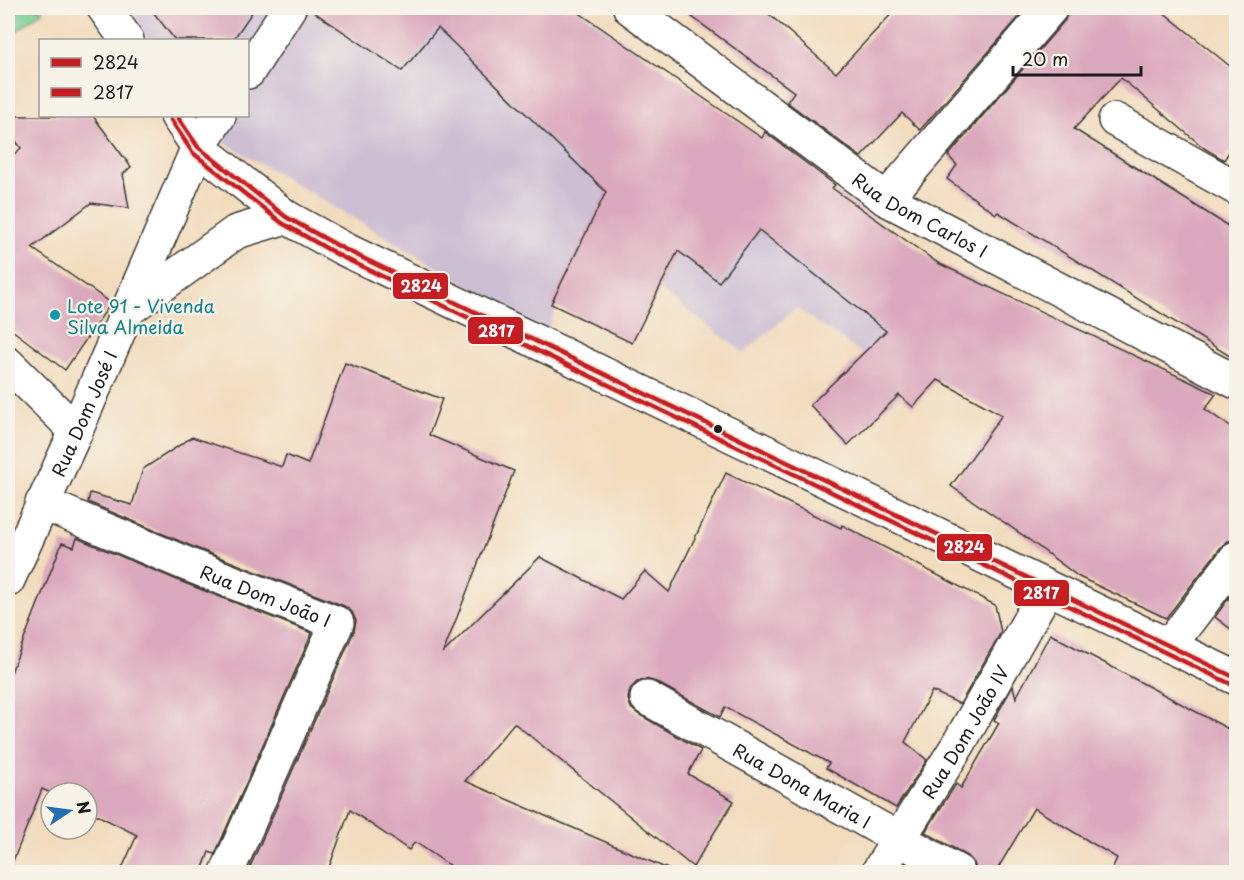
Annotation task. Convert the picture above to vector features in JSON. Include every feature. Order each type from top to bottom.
[{"type":"street","points":[[104,8],[126,39]]},
{"type":"street","points":[[249,70],[289,8]]},
{"type":"street","name":"Rua Dom Carlos I","points":[[630,8],[886,199],[1236,382]]},
{"type":"street","points":[[886,199],[1051,8]]},
{"type":"street","points":[[178,117],[198,147],[286,218],[344,249],[1236,678]]},
{"type":"street","name":"Rua Dom José I","points":[[8,577],[76,431],[198,147],[218,117]]},
{"type":"street","points":[[1115,120],[1236,188]]},
{"type":"street","points":[[129,309],[236,232],[286,218]]},
{"type":"street","points":[[8,364],[76,431]]},
{"type":"street","name":"Rua Dom João I","points":[[42,503],[189,565],[337,623],[227,873]]},
{"type":"street","points":[[1169,646],[1236,558]]},
{"type":"street","name":"Rua Dom João IV","points":[[878,873],[958,745],[1047,589]]},
{"type":"street","name":"Rua Dona Maria I","points":[[646,698],[958,873]]},
{"type":"shaded area","points":[[128,8],[577,8],[945,268],[876,363],[796,308],[744,353],[585,233],[547,332],[210,134],[199,117],[249,117],[249,39],[148,39]]},
{"type":"green space","points":[[8,8],[40,8],[43,11],[8,38]]},
{"type":"building","points":[[150,8],[255,8],[234,39],[174,39]]},
{"type":"building","points":[[308,8],[572,8],[762,138],[765,132],[835,185],[832,188],[938,263],[1216,394],[1205,409],[1236,431],[1236,540],[1228,541],[1221,547],[1166,618],[1079,577],[951,486],[1002,415],[938,380],[913,407],[899,395],[848,445],[810,405],[886,331],[759,230],[719,282],[678,251],[632,343],[551,304],[606,192],[438,28],[402,71]]},
{"type":"building","points":[[680,8],[762,8],[836,73],[897,8],[1027,8],[920,130],[902,113],[861,157],[787,102],[794,92]]},
{"type":"building","points":[[1069,8],[1158,8],[1236,71],[1236,141],[1224,160],[1204,148],[1121,78],[1074,129],[1236,231],[1236,360],[998,212],[996,214],[947,179],[957,165],[948,156],[1065,20]]},
{"type":"building","points":[[8,116],[94,117],[131,167],[123,174],[129,208],[91,203],[32,248],[111,303],[65,370],[8,327],[8,160],[21,148],[8,130]]},
{"type":"building","points":[[345,363],[442,399],[429,435],[514,471],[443,653],[540,557],[621,599],[645,571],[669,592],[726,473],[841,528],[842,525],[995,605],[1001,632],[960,704],[932,691],[905,742],[927,760],[896,808],[826,768],[829,763],[725,707],[720,717],[656,682],[646,679],[637,682],[630,689],[628,699],[631,708],[701,750],[688,774],[734,801],[693,867],[514,723],[465,781],[677,873],[461,873],[415,842],[409,850],[350,810],[327,873],[265,873],[250,867],[354,631],[356,621],[352,612],[344,606],[196,548],[88,502],[90,493],[132,505],[143,469],[192,437],[282,467],[286,455],[308,464]]},
{"type":"building","points":[[77,538],[312,633],[215,854],[209,852],[201,873],[120,873],[137,835],[99,816],[99,781],[39,781],[39,796],[8,871],[8,680],[62,543],[74,547]]},
{"type":"building","points":[[1236,588],[1236,633],[1215,617]]},
{"type":"building","points":[[1050,634],[1236,733],[1236,873],[1110,873],[1117,858],[1034,808],[995,873],[977,873],[974,863],[968,856],[925,832],[956,784],[961,788],[999,723],[994,720],[1013,686],[1016,698]]},
{"type":"transit line","name":"2824","points":[[178,117],[198,147],[286,217],[344,249],[1236,678]]},
{"type":"transit line","name":"2817","points":[[171,120],[193,153],[282,223],[340,256],[1233,685]]},
{"type":"place","name":"Lote 91 - Vivenda Silva Almeida","points":[[55,315]]}]
